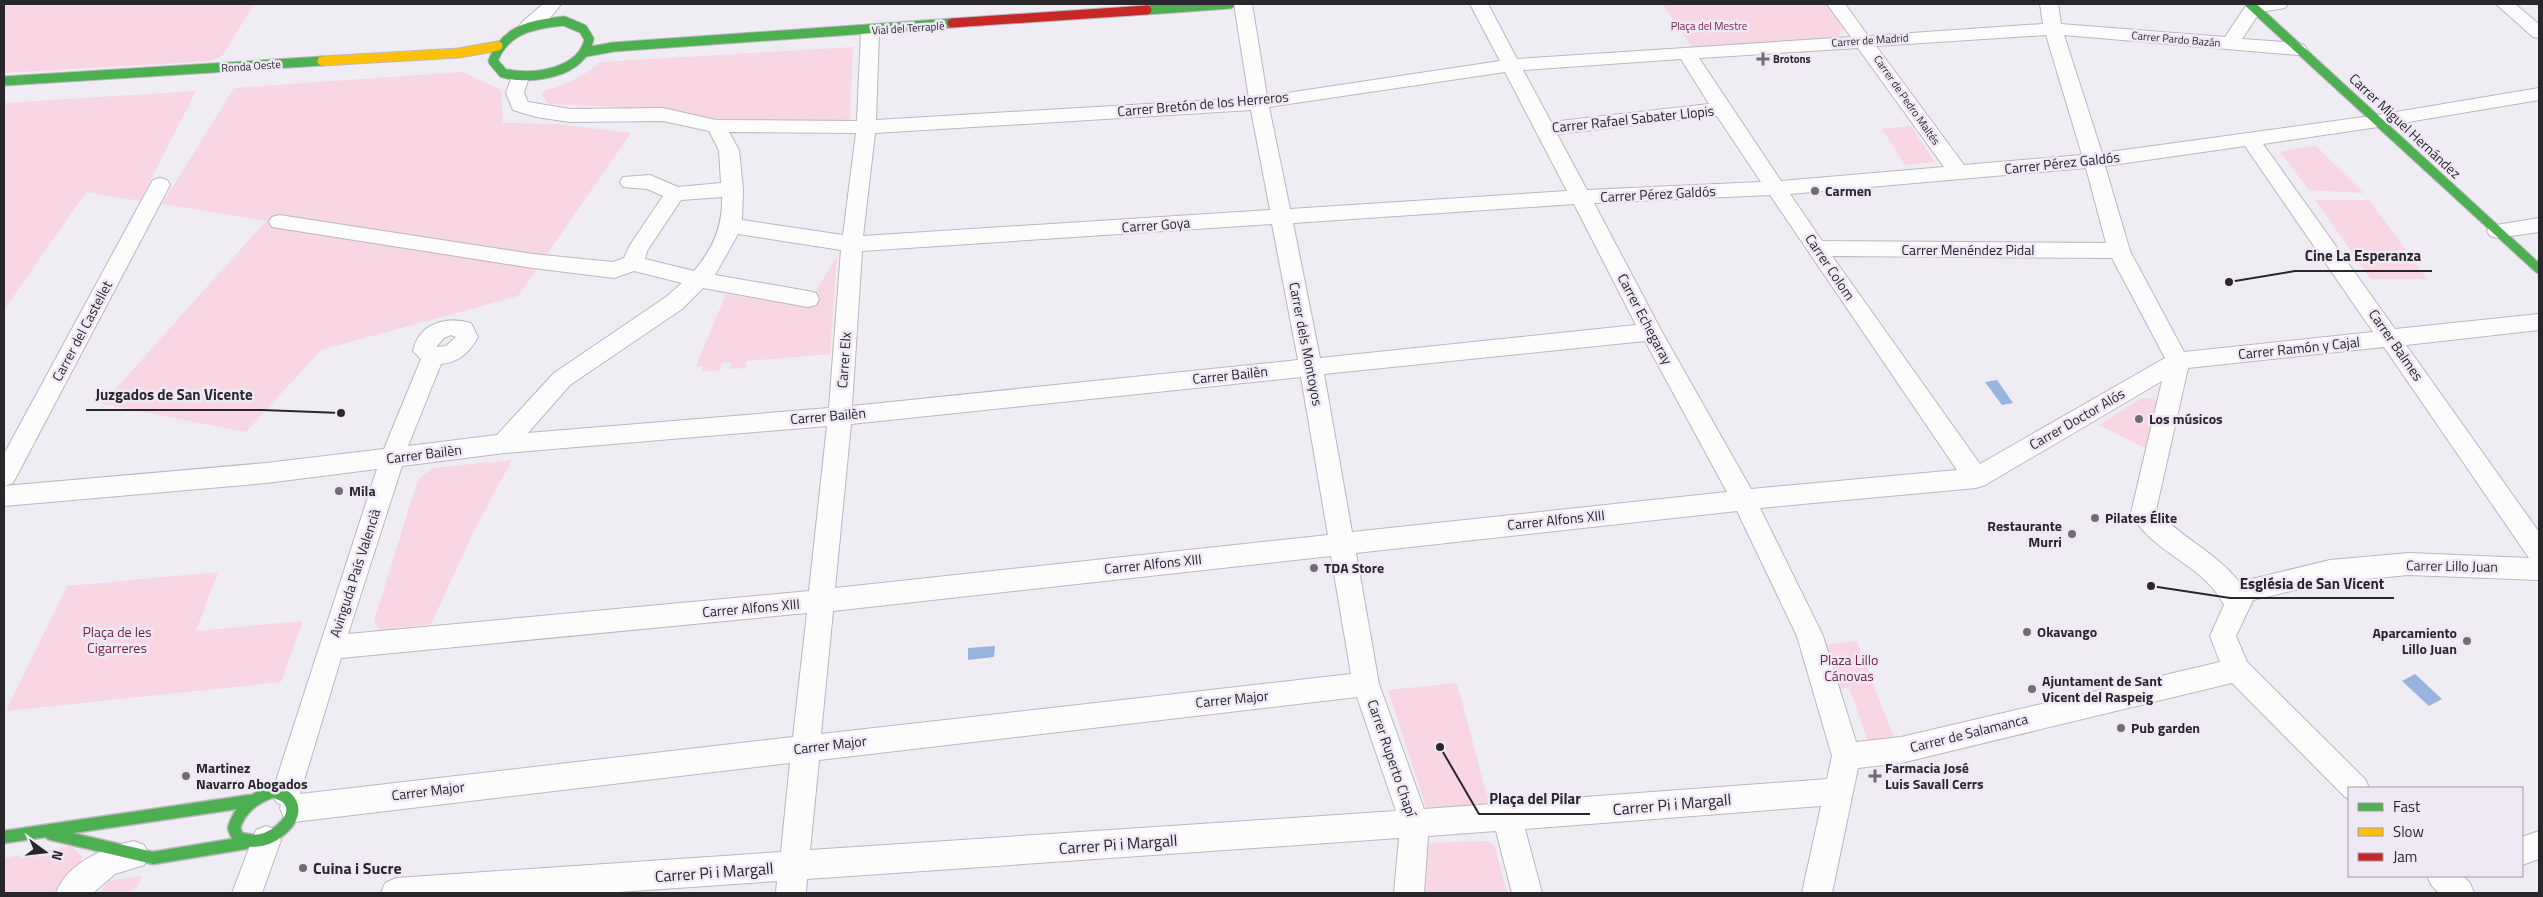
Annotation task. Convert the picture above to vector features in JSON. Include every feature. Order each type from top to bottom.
[{"type":"main road","name":"Vial del Terraplè","points":[[590,37],[1085,4]]},
{"type":"main road","name":"Vial del Terraplè","points":[[586,52],[613,47],[870,31],[1230,4]]},
{"type":"main road","name":"Carrer Miguel Hernández","points":[[2252,5],[2539,269]]},
{"type":"main road","points":[[563,12],[586,30],[590,37],[590,44],[586,52],[575,63],[558,72],[539,77],[520,77],[502,72],[493,61],[498,46],[508,36],[563,12]]},
{"type":"main road","name":"Ronda Oeste","points":[[4,81],[459,53],[498,46]]},
{"type":"main road","name":"Ronda Oeste","points":[[4,91],[493,61]]},
{"type":"main road","points":[[40,831],[153,858],[255,842],[287,824],[290,800],[273,792],[250,802],[240,812],[234,828],[237,838],[255,842]]},
{"type":"main road","points":[[4,837],[245,800],[250,802]]},
{"type":"street","points":[[528,26],[542,16],[552,4]]},
{"type":"street","name":"Carrer dels Montoyos","points":[[1243,4],[1280,216],[1311,367],[1343,543],[1366,684]]},
{"type":"street","name":"Carrer Echegaray","points":[[1479,4],[1651,332],[1744,500],[1810,636],[1846,756]]},
{"type":"street","name":"Carrer de Pedro Maltés","points":[[1836,4],[1864,40],[1958,172]]},
{"type":"street","points":[[2049,4],[2053,29],[2094,161],[2119,251],[2178,361],[2143,513],[2154,527],[2215,571],[2226,582],[2237,604]]},
{"type":"street","points":[[2230,43],[2252,5],[2279,4]]},
{"type":"street","points":[[2505,4],[2539,33]]},
{"type":"street","name":"Carrer de Madrid","points":[[1687,54],[1864,40],[2053,29]]},
{"type":"street","name":"Carrer Pardo Bazán","points":[[2053,29],[2298,49]]},
{"type":"street","name":"Carrer Elx","points":[[793,880],[840,416],[852,244],[866,127],[870,31]]},
{"type":"street","name":"Carrer Bretón de los Herreros","points":[[520,77],[515,93],[520,106],[529,110],[570,115],[659,114],[716,126],[866,127],[1259,102],[1512,65],[1687,54]]},
{"type":"street","name":"Carrer Colom","points":[[1687,54],[1816,248],[1976,478]]},
{"type":"street","name":"Carrer Pérez Galdós","points":[[1580,197],[1777,188],[2094,161],[2378,120],[2539,94]]},
{"type":"street","name":"Carrer Rafael Sabater Llopis","points":[[1545,129],[1722,109]]},
{"type":"street","points":[[504,444],[562,379],[674,303],[700,280],[712,264],[732,226],[733,189],[729,150],[716,126]]},
{"type":"street","name":"Carrer Balmes","points":[[2250,139],[2539,552]]},
{"type":"street","points":[[630,182],[650,182],[675,194],[733,189]]},
{"type":"street","name":"Carrer del Castellet","points":[[4,476],[160,185]]},
{"type":"street","points":[[633,263],[638,250],[675,194]]},
{"type":"street","name":"Carrer Goya","points":[[732,226],[852,244],[1580,197]]},
{"type":"street","points":[[278,222],[533,261],[614,270],[633,263],[700,280],[808,299]]},
{"type":"street","points":[[2497,231],[2539,225]]},
{"type":"street","name":"Carrer Menéndez Pidal","points":[[1816,248],[2119,251]]},
{"type":"street","name":"Carrer Ramón y Cajal","points":[[2178,361],[2539,322]]},
{"type":"street","name":"Carrer Bailèn","points":[[4,496],[392,459],[504,444],[840,416],[1651,332]]},
{"type":"street","name":"Avinguda País Valencià","points":[[290,800],[330,647],[392,459],[421,381],[434,357]]},
{"type":"street","name":"Carrer Doctor Alós","points":[[1976,478],[2178,361]]},
{"type":"street","name":"Carrer Alfons XIII","points":[[330,647],[821,601],[1744,500],[1976,478]]},
{"type":"street","name":"Carrer Lillo Juan","points":[[2237,670],[2223,636],[2244,591],[2330,571],[2409,564],[2539,569]]},
{"type":"street","points":[[2237,670],[2354,787]]},
{"type":"street","name":"Carrer de Salamanca","points":[[1846,756],[1900,750],[2237,670]]},
{"type":"street","name":"Carrer Major","points":[[290,800],[806,748],[1366,684]]},
{"type":"street","name":"Carrer Ruperto Chapí","points":[[1366,684],[1415,824],[1409,893]]},
{"type":"street","points":[[1817,893],[1846,756]]},
{"type":"street","name":"Carrer Pi i Margall","points":[[396,893],[793,880],[1415,824],[1840,791]]},
{"type":"street","points":[[1507,817],[1527,893]]},
{"type":"street","points":[[247,893],[255,842]]},
{"type":"street","points":[[2523,851],[2539,845]]},
{"type":"street","points":[[71,893],[100,866],[113,858],[134,855]]},
{"type":"green space","points":[[4,4],[254,4],[222,56],[211,61],[4,73]]},
{"type":"green space","name":"Plaça del Mestre","points":[[1663,4],[1829,4],[1845,26],[1836,39],[1693,49]]},
{"type":"green space","points":[[853,47],[850,121],[721,120],[665,109],[548,104],[541,92],[572,80],[601,62]]},
{"type":"green space","points":[[463,72],[501,90],[503,123],[556,124],[631,133],[518,296],[321,350],[246,432],[102,404],[266,221],[162,204],[234,88]]},
{"type":"green space","points":[[196,91],[140,201],[86,192],[4,310],[4,103]]},
{"type":"green space","points":[[1911,126],[1935,162],[1905,165],[1882,129]]},
{"type":"green space","points":[[2315,145],[2364,193],[2309,190],[2280,152]]},
{"type":"green space","points":[[2315,200],[2369,200],[2427,279],[2371,279]]},
{"type":"green space","points":[[837,256],[830,354],[747,361],[745,368],[730,369],[731,362],[721,363],[720,370],[702,372],[703,366],[696,366],[726,294],[807,306]]},
{"type":"green space","points":[[2142,398],[2153,398],[2157,404],[2145,448],[2099,425]]},
{"type":"green space","points":[[512,460],[475,529],[431,624],[380,630],[374,621],[418,479],[433,468]]},
{"type":"green space","name":"Plaça de les Cigarreres","points":[[218,572],[196,631],[303,621],[281,682],[6,711],[67,586]]},
{"type":"green space","name":"Plaza Lillo Cánovas","points":[[1857,641],[1895,741],[1869,745],[1849,687],[1836,690],[1823,645]]},
{"type":"green space","points":[[1457,683],[1489,803],[1427,810],[1388,690]]},
{"type":"green space","points":[[1487,841],[1495,847],[1507,893],[1425,893],[1429,843]]},
{"type":"green space","points":[[72,846],[82,856],[79,872],[59,892],[4,893],[4,858]]},
{"type":"green space","points":[[142,876],[138,887],[125,893],[100,893],[109,881]]},
{"type":"water","points":[[1997,380],[2013,403],[2002,405],[1985,382]]},
{"type":"water","points":[[995,646],[994,657],[968,660],[968,648]]},
{"type":"water","points":[[2415,674],[2442,699],[2429,706],[2402,681]]},
{"type":"traffic: fast","points":[[1147,10],[1230,4]]},
{"type":"traffic: fast","points":[[2250,4],[2539,269]]},
{"type":"traffic: fast","points":[[564,21],[583,29],[589,39],[586,51],[571,64],[548,73],[523,77],[503,73],[493,61],[497,50],[511,34],[542,23],[564,21]]},
{"type":"traffic: fast","points":[[586,52],[613,47],[952,23]]},
{"type":"traffic: fast","points":[[4,81],[322,61]]},
{"type":"traffic: fast","points":[[273,791],[287,798],[292,807],[291,817],[285,826],[275,835],[263,840],[250,842],[238,838],[234,828],[240,814],[248,804],[260,796],[273,791]]},
{"type":"traffic: fast","points":[[4,837],[250,801]]},
{"type":"traffic: fast","points":[[51,834],[153,858],[245,843]]},
{"type":"traffic: slow","points":[[322,61],[459,53],[498,46]]},
{"type":"traffic: jam","points":[[952,23],[1147,10]]},
{"type":"place","name":"Brotons","points":[[1763,59]]},
{"type":"place","name":"Carmen","points":[[1815,191]]},
{"type":"place","name":"Cine La Esperanza","points":[[2229,282]]},
{"type":"place","name":"Juzgados de San Vicente","points":[[341,413]]},
{"type":"place","name":"Los músicos","points":[[2139,419]]},
{"type":"place","name":"Mila","points":[[339,491]]},
{"type":"place","name":"Pilates Élite","points":[[2095,518]]},
{"type":"place","name":"Restaurante Murri","points":[[2072,534]]},
{"type":"place","name":"TDA Store","points":[[1314,568]]},
{"type":"place","name":"Església de San Vicent","points":[[2151,586]]},
{"type":"place","name":"Okavango","points":[[2027,632]]},
{"type":"place","name":"Aparcamiento Lillo Juan","points":[[2467,641]]},
{"type":"place","name":"Ajuntament de Sant Vicent del Raspeig","points":[[2032,689]]},
{"type":"place","name":"Pub garden","points":[[2121,728]]},
{"type":"place","name":"Plaça del Pilar","points":[[1440,747]]},
{"type":"place","name":"Martinez Navarro Abogados","points":[[186,776]]},
{"type":"place","name":"Farmacia José Luis Savall Cerrs","points":[[1875,776]]},
{"type":"place","name":"Cuina i Sucre","points":[[303,868]]}]
